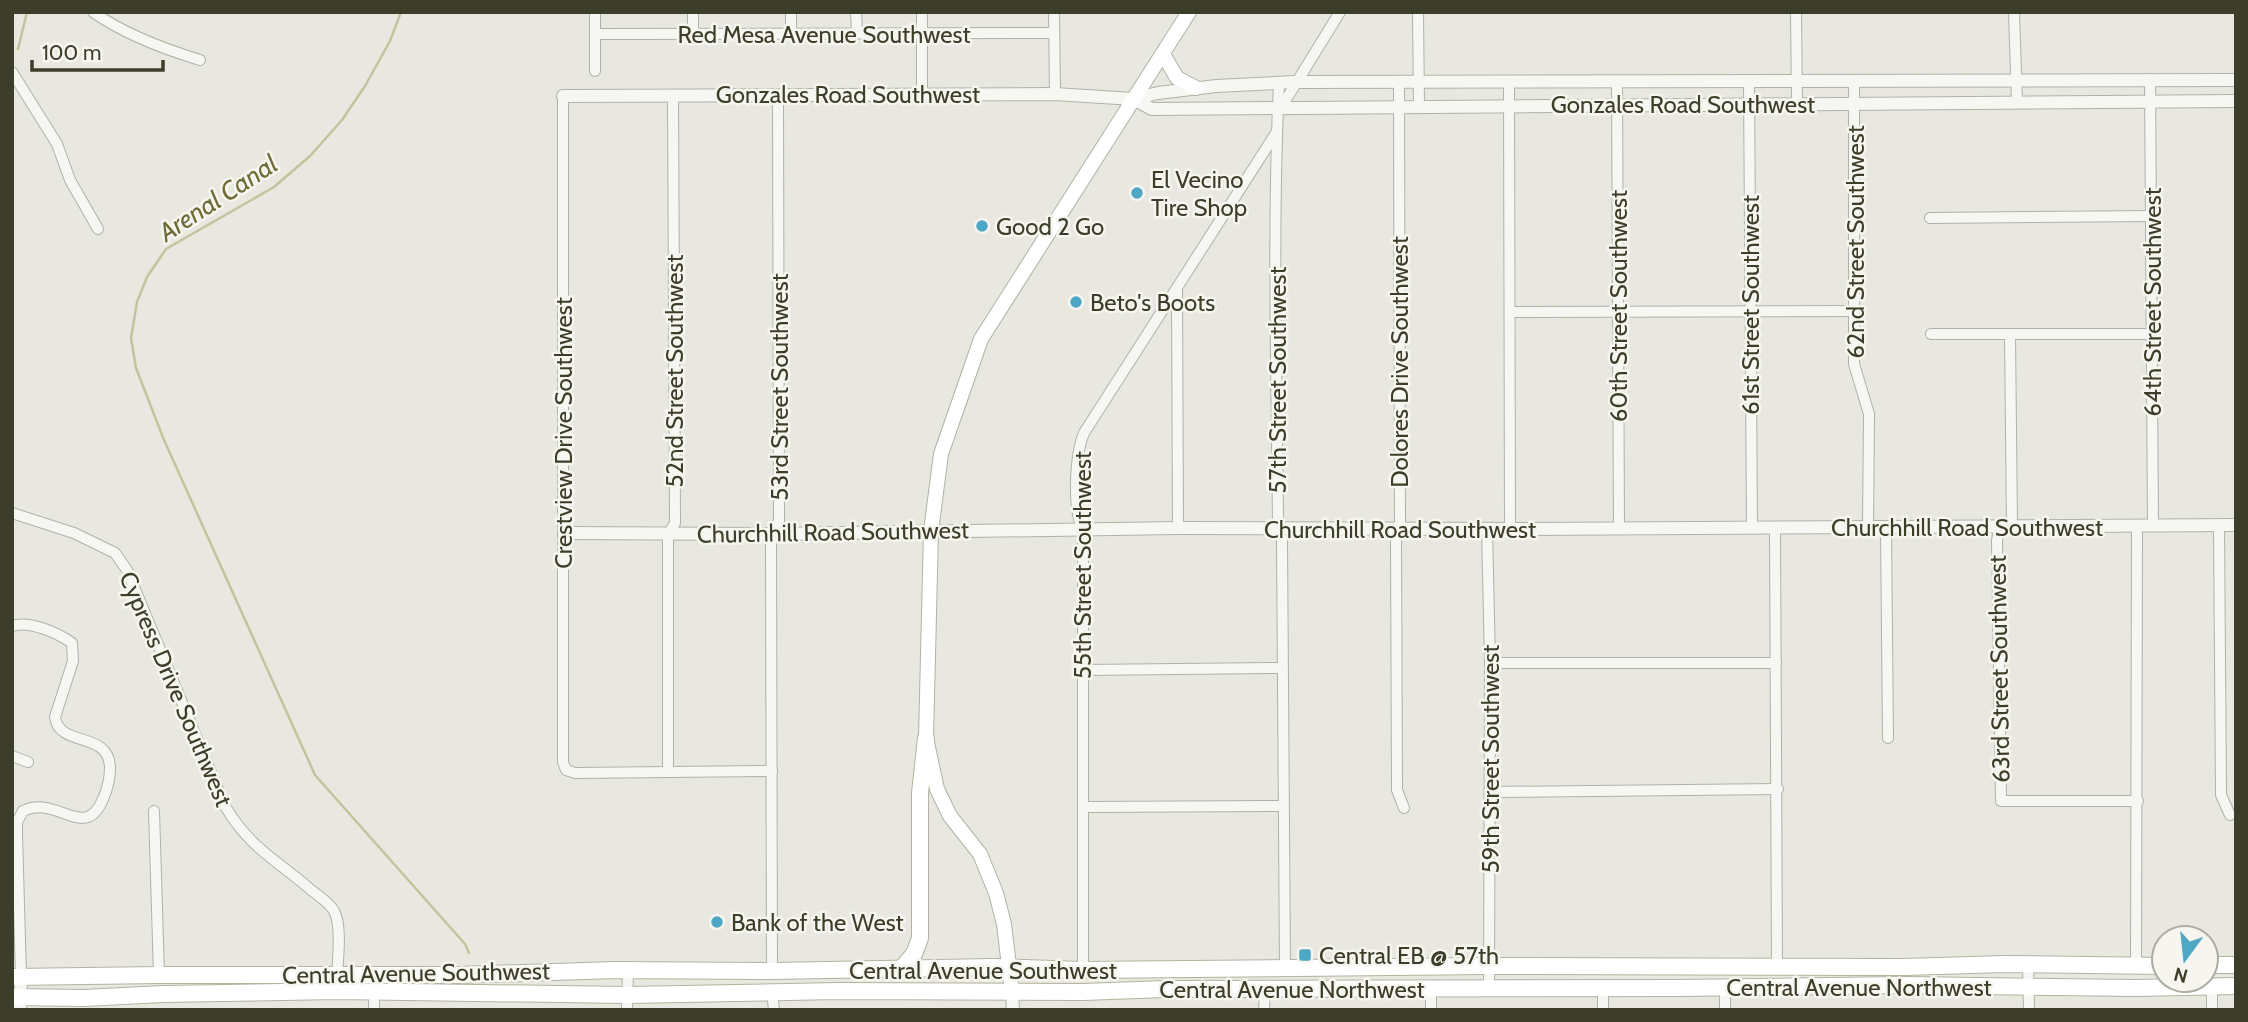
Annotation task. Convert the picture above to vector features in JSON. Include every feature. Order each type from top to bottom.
[{"type":"main road","points":[[901,968],[914,954],[920,938],[920,793],[926,738],[931,531],[941,454],[981,339],[1189,12]]},
{"type":"main road","points":[[1163,54],[1177,78],[1196,88]]},
{"type":"main road","points":[[926,738],[937,789],[950,816],[980,854],[996,893],[1004,924],[1012,992]]},
{"type":"main road","name":"Central Avenue Southwest","points":[[16,977],[458,975],[628,970],[901,968],[1285,970],[1489,966],[1777,968],[2028,964],[2150,966]]},
{"type":"main road","name":"Central Avenue Northwest","points":[[18,1001],[163,994],[374,992],[509,992],[627,1002],[772,992],[1603,989],[1888,985],[2150,986]]},
{"type":"street","points":[[93,12],[109,23],[177,53],[200,60]]},
{"type":"street","points":[[595,12],[595,71]]},
{"type":"street","points":[[693,12],[693,34]]},
{"type":"street","points":[[791,12],[791,33]]},
{"type":"street","points":[[856,12],[857,33]]},
{"type":"street","points":[[922,12],[922,94]]},
{"type":"street","points":[[1054,12],[1055,94]]},
{"type":"street","points":[[1280,106],[1340,12]]},
{"type":"street","points":[[1418,12],[1419,106]]},
{"type":"street","points":[[1796,12],[1797,103]]},
{"type":"street","points":[[2014,12],[2017,103]]},
{"type":"street","name":"Red Mesa Avenue Southwest","points":[[595,34],[1053,33]]},
{"type":"street","points":[[12,72],[57,144],[70,180],[98,229]]},
{"type":"street","name":"64th Street Southwest","points":[[2150,79],[2153,525]]},
{"type":"street","name":"62nd Street Southwest","points":[[1854,80],[1854,364],[1869,414],[1868,527]]},
{"type":"street","name":"Gonzales Road Southwest","points":[[563,96],[1055,94],[1133,99],[1196,88],[1295,82],[2236,80]]},
{"type":"street","name":"60th Street Southwest","points":[[1617,82],[1619,529]]},
{"type":"street","name":"61st Street Southwest","points":[[1749,82],[1752,528]]},
{"type":"street","name":"57th Street Southwest","points":[[1279,83],[1280,106],[1276,133],[1278,529],[1282,540],[1285,970]]},
{"type":"street","name":"Dolores Drive Southwest","points":[[1399,83],[1400,529],[1396,538],[1397,790],[1404,808]]},
{"type":"street","points":[[1509,83],[1510,529]]},
{"type":"street","name":"52nd Street Southwest","points":[[668,771],[668,534],[675,523],[673,95]]},
{"type":"street","name":"53rd Street Southwest","points":[[772,971],[771,534],[779,521],[779,95]]},
{"type":"street","name":"Crestview Drive Southwest","points":[[563,96],[563,762],[566,770],[575,773],[668,771]]},
{"type":"street","name":"Gonzales Road Southwest","points":[[1133,99],[1152,109],[2236,101]]},
{"type":"street","name":"55th Street Southwest","points":[[1083,970],[1083,530],[1078,519],[1077,459],[1080,444],[1084,433],[1276,133]]},
{"type":"street","points":[[1930,218],[2152,216]]},
{"type":"street","points":[[1177,291],[1178,528]]},
{"type":"street","points":[[1511,312],[1854,311]]},
{"type":"street","points":[[1931,334],[2151,334]]},
{"type":"street","name":"63rd Street Southwest","points":[[2010,334],[2012,526],[1998,535],[1997,541],[2001,801],[2138,801]]},
{"type":"street","name":"Cypress Drive Southwest","points":[[12,513],[74,533],[115,553],[127,570],[225,806],[234,821],[248,840],[300,880],[334,911],[338,922],[337,975]]},
{"type":"street","points":[[2136,967],[2137,525]]},
{"type":"street","points":[[2219,525],[2221,795],[2230,815]]},
{"type":"street","name":"Churchhill Road Southwest","points":[[564,533],[2236,525]]},
{"type":"street","points":[[1886,527],[1888,738]]},
{"type":"street","points":[[1775,528],[1777,968]]},
{"type":"street","name":"59th Street Southwest","points":[[1487,529],[1490,663],[1489,989]]},
{"type":"street","points":[[12,625],[23,623],[64,637],[72,643],[73,661],[55,717],[56,725],[62,731],[102,747],[108,754],[110,783],[98,811],[89,817],[79,818],[39,805],[18,810],[18,1001]]},
{"type":"street","points":[[1490,663],[1776,663]]},
{"type":"street","points":[[1083,670],[1282,668]]},
{"type":"street","points":[[12,756],[28,762]]},
{"type":"street","points":[[668,771],[772,771]]},
{"type":"street","points":[[1490,792],[1778,789]]},
{"type":"street","points":[[1084,807],[1283,806]]},
{"type":"street","points":[[154,811],[159,975]]},
{"type":"street","points":[[2028,964],[2029,1010]]},
{"type":"street","points":[[627,1002],[628,970]]},
{"type":"street","points":[[1725,988],[1725,1010]]},
{"type":"street","points":[[1431,989],[1432,1010]]},
{"type":"street","points":[[1603,989],[1603,1010]]},
{"type":"street","points":[[1264,1010],[1265,990]]},
{"type":"street","points":[[374,992],[374,1010]]},
{"type":"street","points":[[772,992],[774,1010]]},
{"type":"street","points":[[1012,992],[1013,1010]]},
{"type":"waterway","points":[[18,49],[27,12]]},
{"type":"waterway","name":"Arenal Canal","points":[[401,12],[390,41],[365,86],[342,120],[310,156],[274,187],[166,249],[147,277],[137,302],[131,338],[136,368],[164,440],[315,775],[465,944],[469,953]]},
{"type":"place","name":"El Vecino Tire Shop","points":[[1137,193]]},
{"type":"place","name":"Good 2 Go","points":[[982,226]]},
{"type":"place","name":"Beto's Boots","points":[[1076,302]]},
{"type":"place","name":"Bank of the West","points":[[717,922]]},
{"type":"place","name":"Central EB @ 57th","points":[[1305,955]]}]
